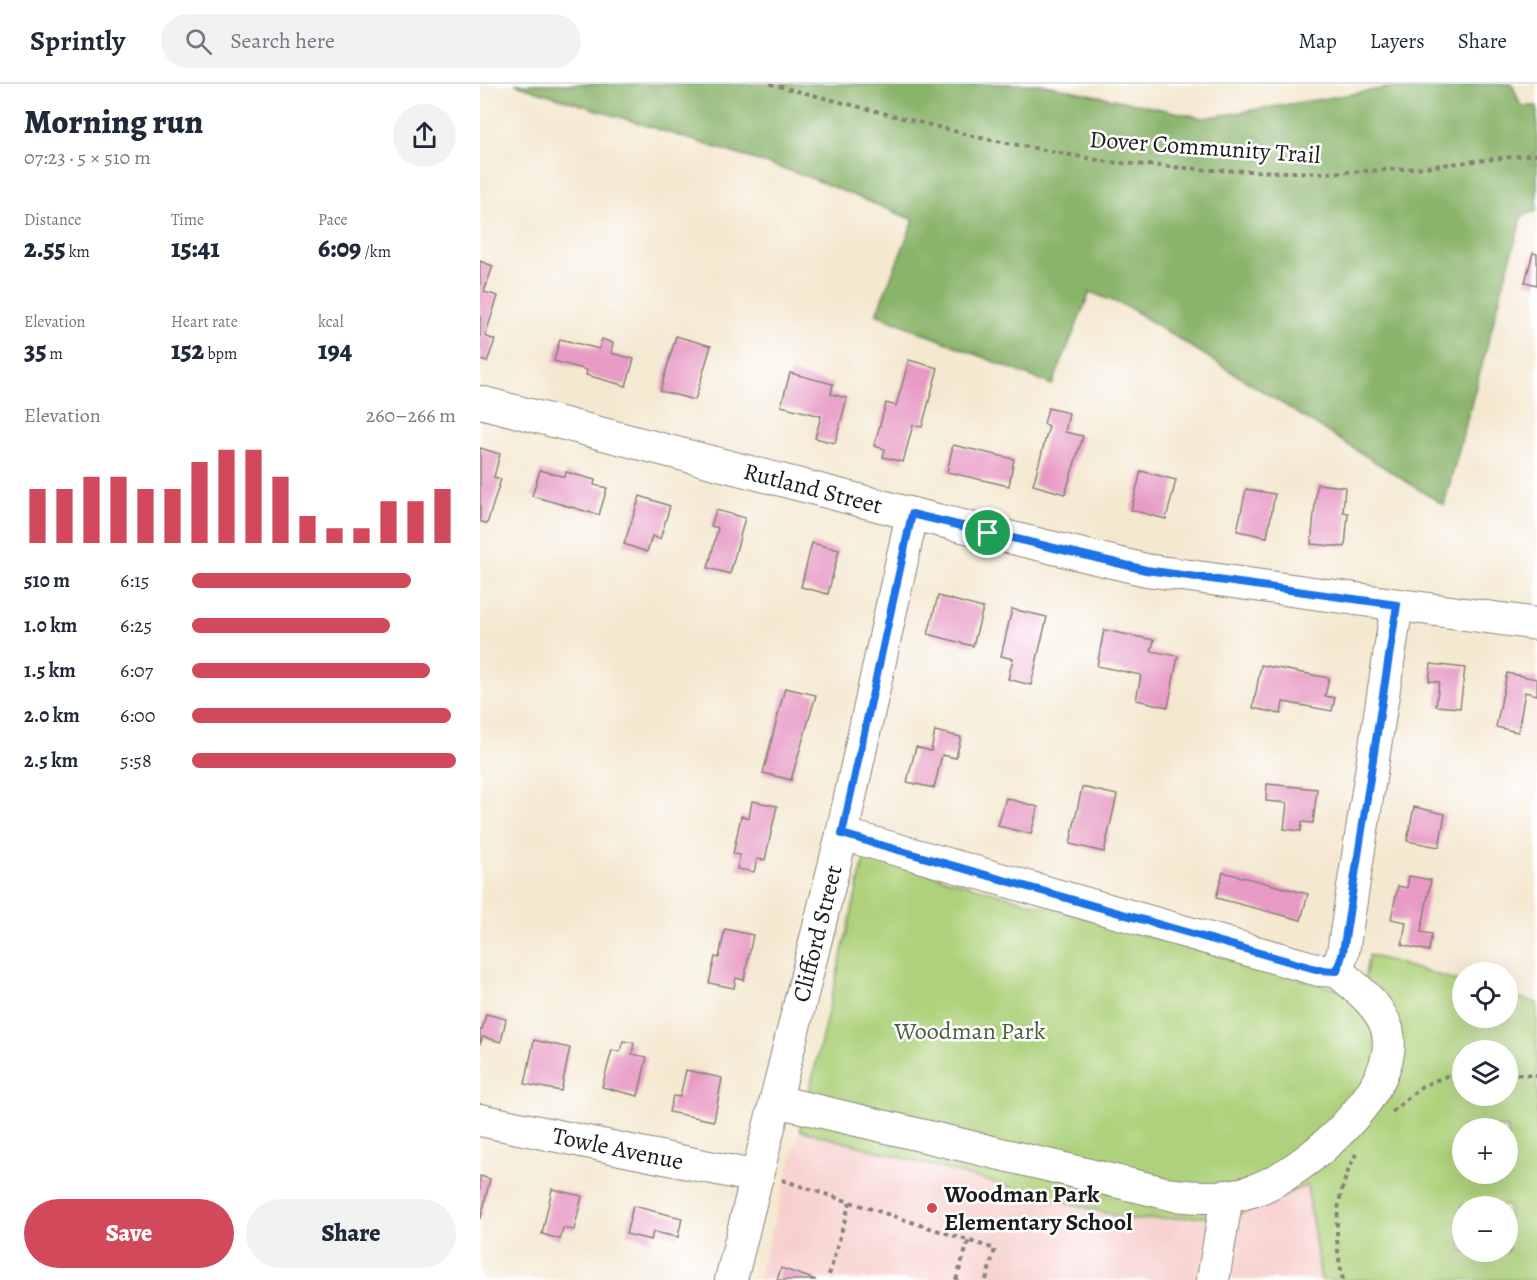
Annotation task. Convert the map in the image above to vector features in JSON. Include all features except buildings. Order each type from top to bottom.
[{"type":"street","name":"Rutland Street","points":[[480,402],[912,514],[1146,570],[1537,624]]},
{"type":"street","name":"Clifford Street","points":[[731,1280],[769,1178],[776,1101],[842,834],[912,514]]},
{"type":"street","points":[[1337,971],[1343,952],[1397,605]]},
{"type":"street","points":[[776,1101],[1174,1195],[1203,1198],[1227,1196],[1249,1192],[1290,1173],[1309,1159],[1369,1098],[1380,1082],[1389,1047],[1387,1029],[1379,1012],[1337,971],[1319,970],[842,834]]},
{"type":"street","name":"Towle Avenue","points":[[480,1120],[769,1178]]},
{"type":"street","points":[[1213,1280],[1227,1196]]},
{"type":"path","name":"Dover Community Trail","points":[[770,84],[981,138],[1108,162],[1212,170],[1325,173],[1407,169],[1537,154]]},
{"type":"path","points":[[1389,1116],[1422,1086],[1452,1074]]},
{"type":"path","points":[[1518,1074],[1537,1076]]},
{"type":"path","points":[[1342,1280],[1335,1230],[1337,1210],[1347,1171],[1362,1145]]},
{"type":"path","points":[[769,1178],[995,1249],[986,1280]]},
{"type":"path","points":[[829,1275],[850,1202]]},
{"type":"path","points":[[956,1280],[969,1240]]},
{"type":"shaded area","name":"Woodman Park Elementary School","points":[[800,1130],[1132,1220],[1274,1201],[1307,1184],[1321,1280],[758,1280]]},
{"type":"green space","points":[[515,84],[1041,84],[1204,118],[1413,84],[1512,84],[1521,106],[1537,106],[1537,211],[1522,216],[1444,505],[1128,307],[1090,292],[1052,385],[876,314],[914,220],[806,176]]},
{"type":"green space","name":"Woodman Park","points":[[865,856],[1361,996],[1369,955],[1452,979],[1452,1028],[1518,1028],[1518,998],[1537,1003],[1537,1280],[1321,1280],[1307,1185],[1238,1215],[1132,1220],[800,1130]]},
{"type":"place","name":"Woodman Park Elementary School","points":[[932,1208]]},
{"type":"route","points":[[912,514],[988,533],[1146,570],[1225,583],[1397,605],[1343,952],[1337,971],[1319,970],[842,834],[912,514]]}]
